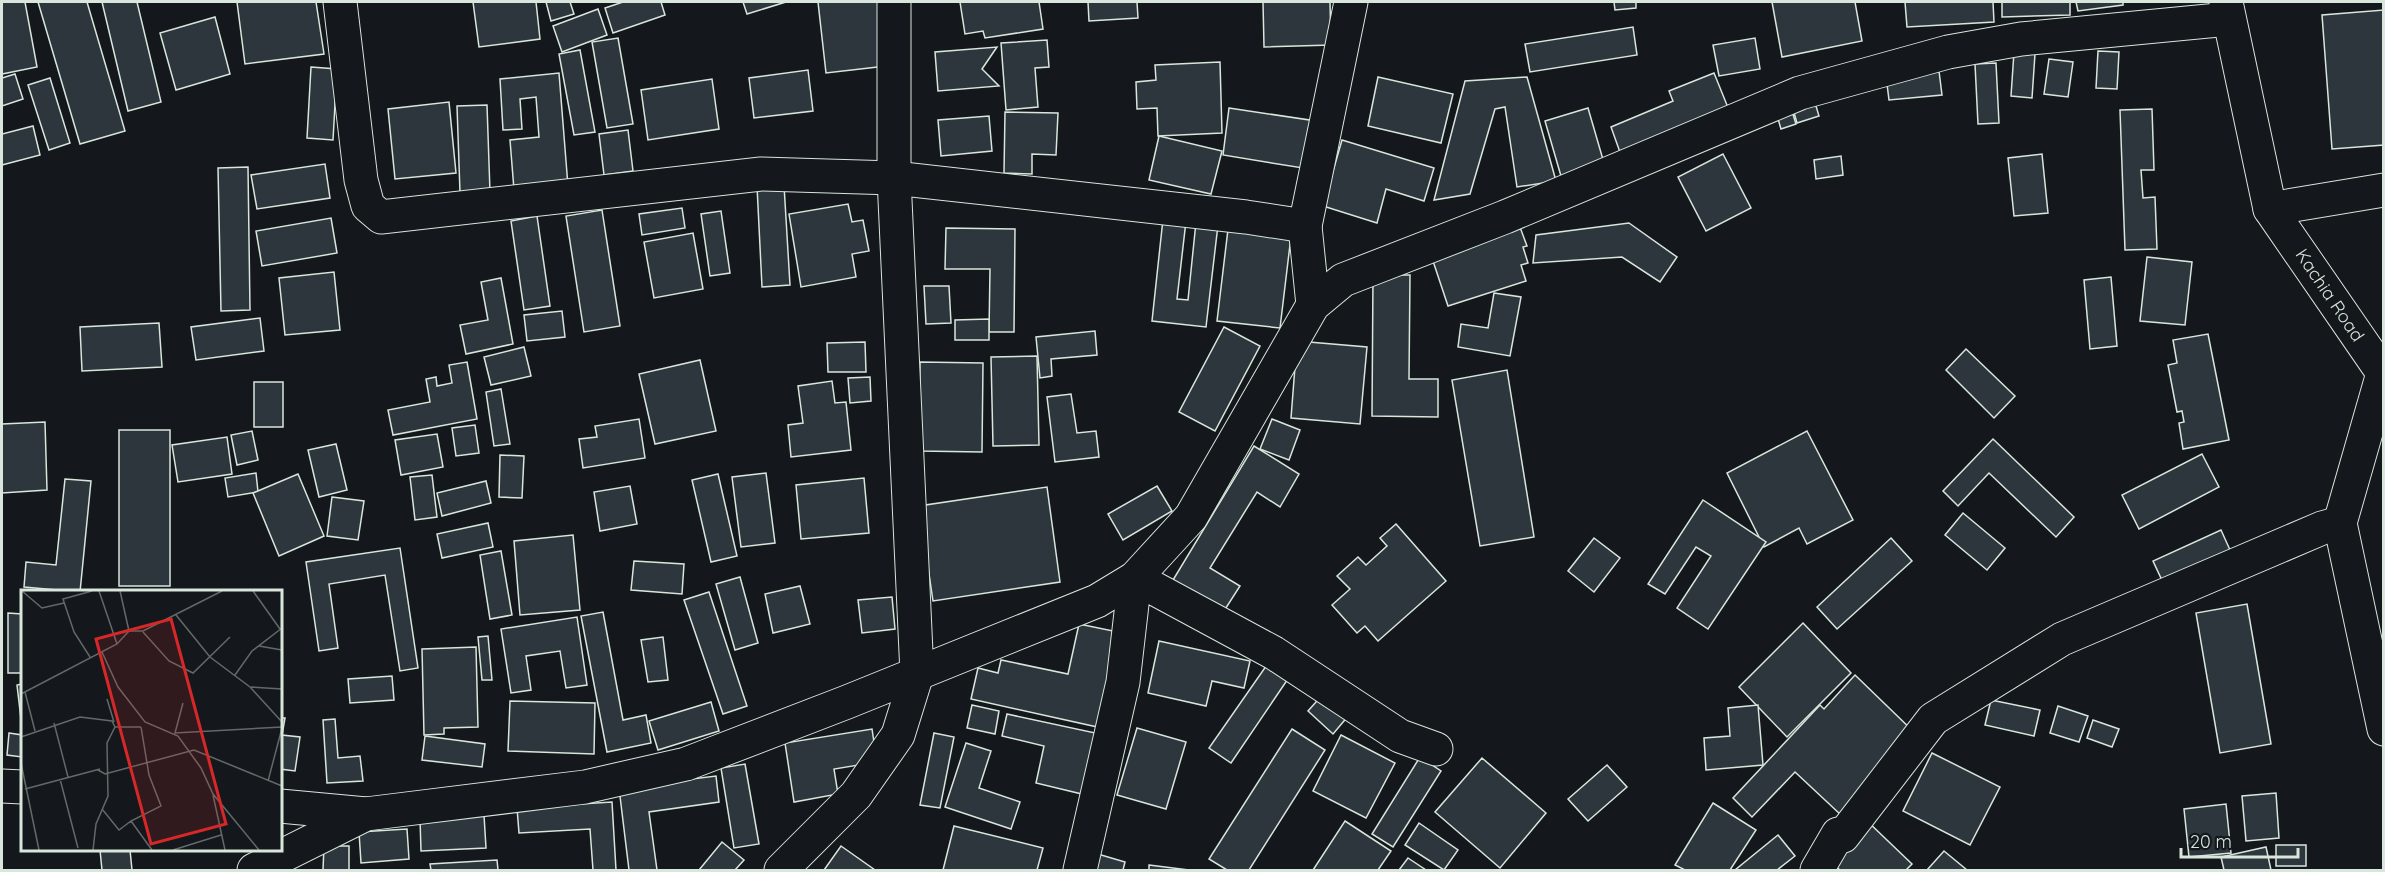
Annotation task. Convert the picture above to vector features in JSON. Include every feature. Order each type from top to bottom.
[{"type":"main road","points":[[340,2],[361,180],[368,206],[381,217],[761,174],[894,178],[1305,226]]},
{"type":"main road","points":[[781,870],[856,795],[898,735],[916,674],[894,178],[894,2]]},
{"type":"main road","points":[[1313,305],[1305,226],[1351,2]]},
{"type":"main road","points":[[282,806],[366,814],[585,787],[686,764],[1097,601],[1135,578],[1191,517],[1313,305],[1343,280],[1504,217],[1800,93],[1948,52],[2021,39],[2228,10]]},
{"type":"main road","name":"Kachia Road","points":[[2228,10],[2270,209],[2383,373],[2340,523],[2384,729]]},
{"type":"main road","points":[[2270,209],[2384,190]]},
{"type":"main road","points":[[1817,870],[1838,834],[1843,836],[1933,719],[2062,639],[2322,528],[2340,523]]},
{"type":"main road","points":[[1135,578],[1274,653],[1400,736],[1436,749]]},
{"type":"main road","points":[[1080,870],[1123,682],[1135,578]]},
{"type":"main road","points":[[2,786],[21,787]]},
{"type":"main road","points":[[254,870],[366,814]]},
{"type":"building","points":[[2,2],[25,2],[37,67],[2,74]]},
{"type":"building","points":[[38,2],[87,2],[125,131],[80,144]]},
{"type":"building","points":[[102,2],[137,2],[161,102],[128,111]]},
{"type":"building","points":[[237,2],[316,2],[324,54],[245,64]]},
{"type":"building","points":[[473,2],[536,2],[540,39],[479,47]]},
{"type":"building","points":[[546,2],[570,2],[574,14],[551,21]]},
{"type":"building","points":[[623,2],[661,2],[665,15],[613,33],[605,8]]},
{"type":"building","points":[[743,2],[786,2],[747,14]]},
{"type":"building","points":[[818,2],[879,2],[886,66],[826,73]]},
{"type":"building","points":[[960,2],[1039,2],[1043,29],[985,38],[983,31],[965,34]]},
{"type":"building","points":[[1088,2],[1137,2],[1138,18],[1089,21]]},
{"type":"building","points":[[1263,2],[1330,2],[1331,45],[1264,47]]},
{"type":"building","points":[[1614,2],[1636,2],[1636,8],[1615,10]]},
{"type":"building","points":[[1772,2],[1855,2],[1862,41],[1782,57]]},
{"type":"building","points":[[1905,2],[1993,2],[1994,22],[1907,27]]},
{"type":"building","points":[[2002,2],[2070,2],[2070,15],[2002,17]]},
{"type":"building","points":[[2076,2],[2123,2],[2123,5],[2078,11]]},
{"type":"building","points":[[598,9],[607,35],[562,52],[553,26]]},
{"type":"building","points":[[2384,10],[2384,145],[2332,149],[2322,15]]},
{"type":"building","points":[[215,17],[230,74],[176,90],[160,33]]},
{"type":"building","points":[[1633,27],[1637,55],[1530,72],[1525,44]]},
{"type":"building","points":[[618,38],[633,124],[607,128],[592,42]]},
{"type":"building","points":[[1755,38],[1760,69],[1719,76],[1713,45]]},
{"type":"building","points":[[1047,40],[1049,67],[1035,68],[1038,107],[1006,110],[1001,43]]},
{"type":"building","points":[[997,47],[982,69],[999,86],[938,91],[935,52]]},
{"type":"building","points":[[580,50],[595,132],[574,135],[559,54]]},
{"type":"building","points":[[2098,51],[2119,52],[2117,89],[2096,88]]},
{"type":"building","points":[[2014,52],[2035,54],[2032,98],[2011,96]]},
{"type":"building","points":[[2049,59],[2073,62],[2068,97],[2044,94]]},
{"type":"building","points":[[1220,62],[1222,133],[1158,136],[1157,108],[1137,109],[1136,82],[1156,80],[1155,65]]},
{"type":"building","points":[[1996,63],[1999,123],[1978,124],[1975,64]]},
{"type":"building","points":[[311,67],[337,69],[333,140],[307,138]]},
{"type":"building","points":[[808,70],[813,111],[754,118],[749,78]]},
{"type":"building","points":[[1939,71],[1942,95],[1889,100],[1886,76]]},
{"type":"building","points":[[559,73],[568,186],[514,190],[510,140],[539,137],[536,97],[520,99],[522,129],[503,130],[500,79]]},
{"type":"building","points":[[1714,73],[1729,110],[1621,155],[1611,127],[1673,101],[1669,91]]},
{"type":"building","points":[[15,74],[23,99],[2,106],[2,78]]},
{"type":"building","points":[[1378,77],[1453,94],[1441,143],[1368,126]]},
{"type":"building","points":[[1527,77],[1556,181],[1517,187],[1505,107],[1495,109],[1470,194],[1434,200],[1465,81]]},
{"type":"building","points":[[50,78],[70,143],[49,150],[28,85]]},
{"type":"building","points":[[712,79],[719,129],[648,140],[641,90]]},
{"type":"building","points":[[1813,96],[1819,116],[1797,123],[1791,102]]},
{"type":"building","points":[[449,102],[456,173],[395,179],[388,109]]},
{"type":"building","points":[[487,105],[490,192],[460,193],[457,106]]},
{"type":"building","points":[[1229,108],[1316,121],[1309,169],[1223,155]]},
{"type":"building","points":[[1588,108],[1604,163],[1561,176],[1545,121]]},
{"type":"building","points":[[1791,108],[1796,124],[1781,129],[1776,112]]},
{"type":"building","points":[[2152,109],[2154,170],[2141,170],[2143,198],[2155,197],[2157,249],[2125,250],[2120,110]]},
{"type":"building","points":[[1005,112],[1058,113],[1056,155],[1032,154],[1032,174],[1004,173]]},
{"type":"building","points":[[989,116],[992,151],[941,156],[938,120]]},
{"type":"building","points":[[33,126],[40,155],[2,165],[2,134]]},
{"type":"building","points":[[628,130],[633,171],[604,175],[599,134]]},
{"type":"building","points":[[1159,136],[1222,151],[1211,194],[1149,180]]},
{"type":"building","points":[[1342,140],[1434,168],[1424,201],[1386,189],[1377,223],[1323,206]]},
{"type":"building","points":[[1723,154],[1751,208],[1706,231],[1678,177]]},
{"type":"building","points":[[2042,154],[2048,213],[2014,216],[2008,158]]},
{"type":"building","points":[[1841,156],[1843,175],[1816,179],[1814,160]]},
{"type":"building","points":[[325,164],[330,198],[257,209],[251,175]]},
{"type":"building","points":[[248,167],[250,310],[221,311],[218,168]]},
{"type":"building","points":[[784,185],[790,285],[762,287],[757,186]]},
{"type":"building","points":[[848,204],[852,222],[863,220],[869,251],[852,254],[856,277],[801,287],[789,214]]},
{"type":"building","points":[[682,208],[685,228],[642,235],[639,214]]},
{"type":"building","points":[[602,210],[620,326],[584,332],[566,216]]},
{"type":"building","points":[[721,211],[730,273],[710,276],[701,214]]},
{"type":"building","points":[[537,216],[550,306],[524,310],[511,221]]},
{"type":"building","points":[[331,218],[337,253],[262,266],[256,231]]},
{"type":"building","points":[[1163,219],[1186,221],[1177,299],[1188,300],[1196,222],[1218,225],[1206,327],[1152,321]]},
{"type":"building","points":[[1517,219],[1527,246],[1523,247],[1528,263],[1521,265],[1526,281],[1448,306],[1429,249]]},
{"type":"building","points":[[1229,221],[1292,228],[1280,328],[1217,321]]},
{"type":"building","points":[[1629,223],[1677,257],[1660,282],[1622,257],[1533,263],[1536,235]]},
{"type":"building","points":[[946,228],[1015,229],[1014,332],[989,332],[990,269],[945,269]]},
{"type":"building","points":[[693,233],[703,289],[654,298],[644,242]]},
{"type":"building","points":[[2147,257],[2192,262],[2185,325],[2140,321]]},
{"type":"building","points":[[334,272],[340,330],[285,335],[279,278]]},
{"type":"building","points":[[1373,275],[1410,275],[1409,379],[1438,379],[1438,417],[1372,416]]},
{"type":"building","points":[[2111,277],[2117,346],[2090,349],[2084,280]]},
{"type":"building","points":[[501,278],[513,344],[466,354],[460,325],[488,320],[481,282]]},
{"type":"building","points":[[924,286],[949,286],[951,323],[926,324]]},
{"type":"building","points":[[1494,293],[1521,297],[1510,356],[1458,347],[1461,324],[1488,328]]},
{"type":"building","points":[[562,311],[565,337],[527,341],[524,315]]},
{"type":"building","points":[[260,318],[264,351],[196,360],[191,327]]},
{"type":"building","points":[[989,319],[989,340],[955,340],[955,320]]},
{"type":"building","points":[[159,323],[162,367],[82,371],[80,327]]},
{"type":"building","points":[[1224,327],[1260,346],[1215,431],[1179,412]]},
{"type":"building","points":[[1095,331],[1097,355],[1051,359],[1052,376],[1040,378],[1036,337]]},
{"type":"building","points":[[2208,334],[2229,440],[2183,449],[2179,423],[2184,422],[2182,411],[2177,412],[2168,365],[2177,363],[2173,340]]},
{"type":"building","points":[[1297,341],[1367,347],[1360,424],[1291,418]]},
{"type":"building","points":[[865,342],[866,372],[828,372],[827,343]]},
{"type":"building","points":[[524,347],[531,376],[491,385],[484,357]]},
{"type":"building","points":[[1966,349],[2015,396],[1994,418],[1946,370]]},
{"type":"building","points":[[1037,356],[1039,445],[993,446],[991,357]]},
{"type":"building","points":[[700,360],[716,431],[655,444],[639,374]]},
{"type":"building","points":[[467,362],[477,419],[393,435],[388,410],[430,402],[426,379],[436,377],[437,386],[452,383],[449,365]]},
{"type":"building","points":[[920,362],[983,363],[982,452],[919,451]]},
{"type":"building","points":[[1507,370],[1534,537],[1480,546],[1452,380]]},
{"type":"building","points":[[870,377],[871,401],[850,403],[848,378]]},
{"type":"building","points":[[832,381],[835,403],[846,402],[851,450],[791,457],[788,425],[803,423],[798,386]]},
{"type":"building","points":[[254,382],[283,382],[283,427],[254,427]]},
{"type":"building","points":[[501,389],[510,444],[494,446],[486,392]]},
{"type":"building","points":[[1071,394],[1077,433],[1096,431],[1099,457],[1055,462],[1047,397]]},
{"type":"building","points":[[639,419],[645,458],[583,468],[579,439],[597,437],[595,426]]},
{"type":"building","points":[[1272,419],[1300,430],[1289,460],[1260,449]]},
{"type":"building","points":[[45,422],[47,490],[2,493],[2,424]]},
{"type":"building","points":[[475,425],[479,453],[456,456],[452,428]]},
{"type":"building","points":[[119,430],[170,430],[170,586],[119,586]]},
{"type":"building","points":[[252,431],[258,460],[237,465],[231,435]]},
{"type":"building","points":[[1807,431],[1853,520],[1807,544],[1799,528],[1764,547],[1727,473]]},
{"type":"building","points":[[437,434],[443,467],[401,475],[395,440]]},
{"type":"building","points":[[227,437],[232,474],[178,482],[172,445]]},
{"type":"building","points":[[1993,439],[2074,517],[2056,537],[1989,473],[1958,506],[1943,491]]},
{"type":"building","points":[[336,444],[347,490],[319,497],[308,450]]},
{"type":"building","points":[[1254,446],[1299,474],[1280,507],[1257,492],[1210,568],[1240,586],[1224,611],[1173,580]]},
{"type":"building","points":[[2202,454],[2219,487],[2139,529],[2122,495]]},
{"type":"building","points":[[500,455],[524,456],[522,498],[499,497]]},
{"type":"building","points":[[256,473],[258,492],[228,497],[225,478]]},
{"type":"building","points":[[766,473],[775,543],[741,547],[732,477]]},
{"type":"building","points":[[298,474],[324,536],[279,556],[253,493]]},
{"type":"building","points":[[718,474],[737,556],[711,562],[692,480]]},
{"type":"building","points":[[432,475],[437,517],[415,520],[410,477]]},
{"type":"building","points":[[864,478],[869,533],[801,539],[796,485]]},
{"type":"building","points":[[65,479],[91,481],[80,590],[24,587],[26,562],[56,565]]},
{"type":"building","points":[[486,481],[491,503],[442,516],[437,493]]},
{"type":"building","points":[[630,486],[637,524],[600,531],[594,492]]},
{"type":"building","points":[[1157,486],[1172,511],[1123,540],[1108,514]]},
{"type":"building","points":[[1047,487],[1060,582],[933,601],[919,506]]},
{"type":"building","points":[[332,497],[364,501],[358,540],[327,536]]},
{"type":"building","points":[[1703,500],[1766,542],[1708,629],[1677,608],[1711,556],[1696,547],[1665,594],[1648,584]]},
{"type":"building","points":[[1963,513],[2005,548],[1987,570],[1945,535]]},
{"type":"building","points":[[488,523],[493,547],[442,558],[437,534]]},
{"type":"building","points":[[1396,524],[1446,581],[1378,641],[1365,626],[1357,633],[1332,605],[1350,589],[1337,576],[1358,557],[1366,565],[1387,546],[1380,538]]},
{"type":"building","points":[[2221,530],[2235,561],[2167,591],[2153,561]]},
{"type":"building","points":[[573,535],[580,610],[520,615],[514,541]]},
{"type":"building","points":[[1594,538],[1620,558],[1594,592],[1568,571]]},
{"type":"building","points":[[1891,538],[1912,561],[1837,629],[1817,607]]},
{"type":"building","points":[[400,548],[418,668],[400,671],[385,575],[329,584],[338,648],[319,651],[306,562]]},
{"type":"building","points":[[501,551],[512,615],[490,619],[480,555]]},
{"type":"building","points":[[634,561],[684,564],[682,594],[631,590]]},
{"type":"building","points":[[740,577],[758,643],[735,650],[716,584]]},
{"type":"building","points":[[800,586],[810,624],[773,633],[765,594]]},
{"type":"building","points":[[709,592],[747,706],[723,714],[684,600]]},
{"type":"building","points":[[892,597],[895,629],[862,633],[858,600]]},
{"type":"building","points":[[2247,604],[2271,744],[2220,753],[2196,613]]},
{"type":"building","points":[[603,612],[623,720],[646,715],[651,743],[607,752],[581,616]]},
{"type":"building","points":[[8,613],[21,614],[21,673],[8,673]]},
{"type":"building","points":[[577,617],[587,685],[566,688],[560,651],[526,656],[531,690],[511,693],[501,629]]},
{"type":"building","points":[[1803,623],[1851,673],[1787,737],[1739,687]]},
{"type":"building","points":[[1079,624],[1123,633],[1102,728],[971,699],[978,668],[998,673],[1001,660],[1068,674]]},
{"type":"building","points":[[488,636],[492,680],[482,680],[478,637]]},
{"type":"building","points":[[663,637],[668,680],[648,682],[641,640]]},
{"type":"building","points":[[1159,641],[1250,661],[1244,688],[1212,681],[1206,706],[1148,693]]},
{"type":"building","points":[[476,647],[478,727],[444,728],[444,734],[424,735],[422,649]]},
{"type":"building","points":[[1271,659],[1292,673],[1231,763],[1209,748]]},
{"type":"building","points":[[1855,675],[1917,735],[1841,815],[1795,772],[1752,817],[1733,798],[1820,705],[1824,709]]},
{"type":"building","points":[[392,676],[394,700],[350,703],[348,679]]},
{"type":"building","points":[[21,684],[21,719],[17,685]]},
{"type":"building","points":[[1324,693],[1349,715],[1333,734],[1308,711]]},
{"type":"building","points":[[1991,700],[2040,710],[2034,736],[1985,725]]},
{"type":"building","points":[[510,701],[595,703],[594,754],[508,751]]},
{"type":"building","points":[[711,702],[719,731],[658,750],[649,721]]},
{"type":"building","points":[[972,705],[999,711],[995,734],[967,728]]},
{"type":"building","points":[[1758,705],[1763,765],[1706,770],[1704,738],[1730,736],[1728,708]]},
{"type":"building","points":[[2058,706],[2088,716],[2079,742],[2050,733]]},
{"type":"building","points":[[1007,714],[1100,734],[1086,795],[1036,783],[1044,746],[1002,736]]},
{"type":"building","points":[[282,718],[285,718],[282,735]]},
{"type":"building","points":[[335,719],[338,758],[360,756],[363,781],[327,783],[323,720]]},
{"type":"building","points":[[2093,720],[2119,729],[2112,747],[2087,738]]},
{"type":"building","points":[[1137,728],[1186,742],[1166,809],[1117,795]]},
{"type":"building","points":[[872,729],[877,762],[834,769],[838,794],[794,802],[785,743]]},
{"type":"building","points":[[1292,729],[1325,750],[1249,870],[1227,870],[1209,859]]},
{"type":"building","points":[[9,733],[21,735],[21,757],[7,755]]},
{"type":"building","points":[[934,733],[954,737],[940,808],[920,805]]},
{"type":"building","points":[[282,735],[300,737],[295,771],[282,769]]},
{"type":"building","points":[[1341,735],[1395,763],[1366,818],[1313,791]]},
{"type":"building","points":[[425,736],[485,744],[482,767],[422,760]]},
{"type":"building","points":[[966,743],[991,751],[979,788],[1020,802],[1011,829],[945,807]]},
{"type":"building","points":[[1932,753],[2000,787],[1970,845],[1903,811]]},
{"type":"building","points":[[1420,757],[1441,771],[1393,847],[1372,834]]},
{"type":"building","points":[[1482,758],[1546,813],[1500,868],[1435,812]]},
{"type":"building","points":[[745,764],[759,844],[734,848],[721,768]]},
{"type":"building","points":[[1607,765],[1627,787],[1588,821],[1568,799]]},
{"type":"building","points":[[716,776],[719,802],[649,812],[657,870],[629,870],[619,788]]},
{"type":"building","points":[[2276,793],[2279,838],[2246,841],[2242,796]]},
{"type":"building","points":[[612,802],[616,870],[593,870],[590,829],[519,833],[517,808]]},
{"type":"building","points":[[1713,803],[1756,830],[1730,870],[1685,870],[1675,865]]},
{"type":"building","points":[[2226,804],[2231,853],[2189,857],[2184,809]]},
{"type":"building","points":[[484,815],[486,848],[421,851],[420,819]]},
{"type":"building","points":[[1865,819],[1912,864],[1906,870],[1840,870],[1827,859]]},
{"type":"building","points":[[1345,821],[1391,851],[1378,870],[1313,870]]},
{"type":"building","points":[[1419,823],[1458,850],[1444,870],[1405,845]]},
{"type":"building","points":[[954,826],[1043,848],[1037,870],[943,870]]},
{"type":"building","points":[[407,829],[409,859],[361,863],[359,832]]},
{"type":"building","points":[[1778,835],[1795,856],[1777,870],[1735,870]]},
{"type":"building","points":[[722,842],[744,860],[735,870],[699,870]]},
{"type":"building","points":[[2276,845],[2306,845],[2306,866],[2276,866]]},
{"type":"building","points":[[324,846],[349,846],[349,870],[323,870]]},
{"type":"building","points":[[841,846],[875,870],[824,870]]},
{"type":"building","points":[[2266,847],[2271,870],[2224,870],[2221,857]]},
{"type":"building","points":[[100,851],[130,851],[132,870],[102,870]]},
{"type":"building","points":[[1944,851],[1967,870],[1927,870]]},
{"type":"building","points":[[1091,852],[1125,862],[1123,870],[1086,870]]},
{"type":"building","points":[[1408,858],[1426,870],[1399,870]]},
{"type":"building","points":[[497,860],[498,870],[431,870],[430,864]]},
{"type":"building","points":[[1149,865],[1189,870],[1149,870]]}]
